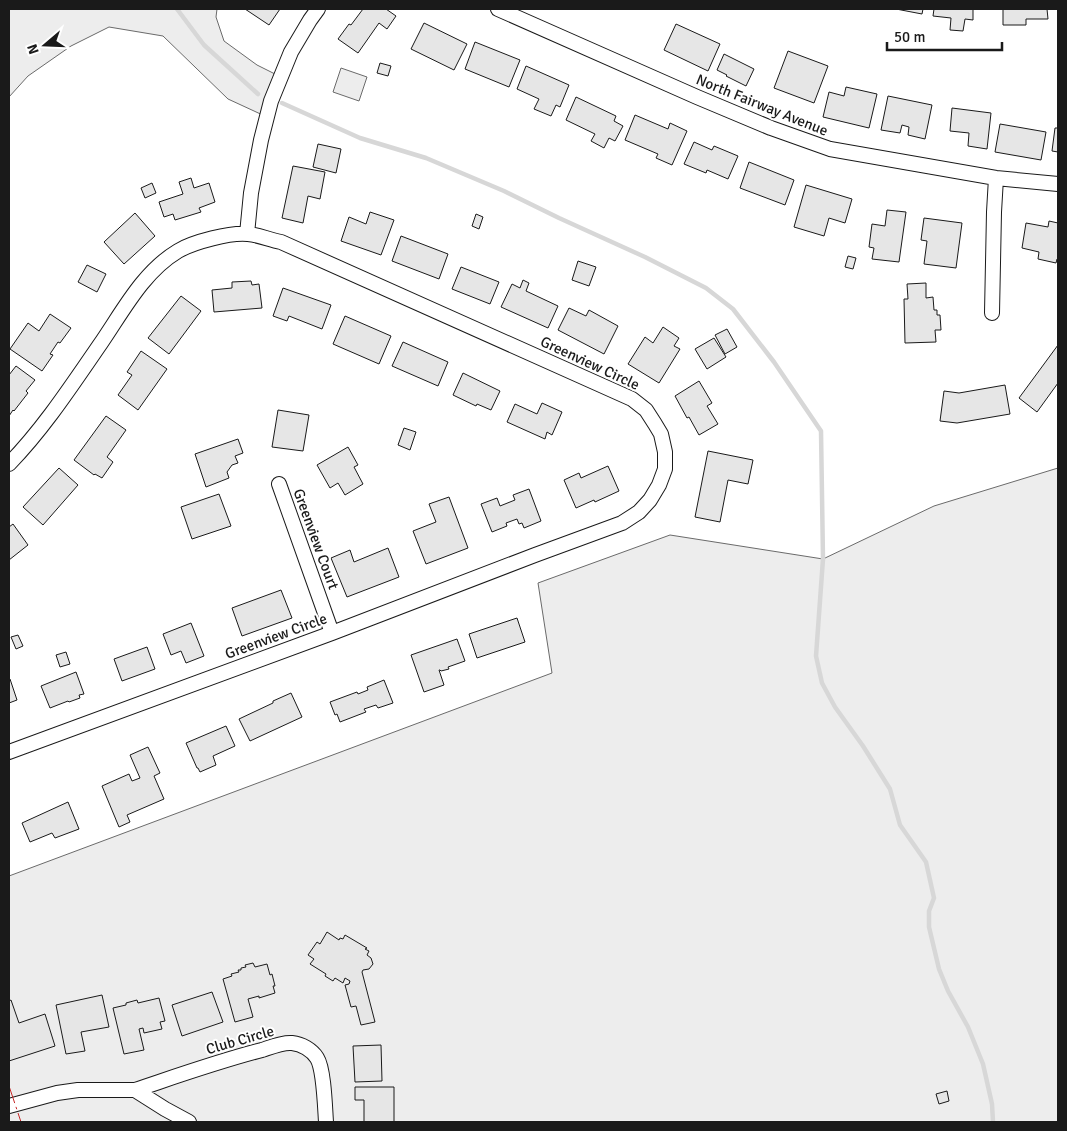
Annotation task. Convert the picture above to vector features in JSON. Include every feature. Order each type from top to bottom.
[{"type":"street","points":[[247,234],[253,184],[271,101],[291,52],[318,9]]},
{"type":"street","name":"North Fairway Avenue","points":[[498,9],[713,104],[770,128],[830,149],[996,178],[1058,184]]},
{"type":"street","points":[[992,314],[996,178]]},
{"type":"street","name":"Greenview Circle","points":[[9,464],[48,419],[142,282],[159,265],[179,251],[204,241],[229,235],[247,234],[281,242],[632,399],[646,410],[656,424],[665,452],[665,469],[655,492],[639,512],[622,524],[9,752]]},
{"type":"street","name":"Greenview Court","points":[[279,484],[332,633]]},
{"type":"street","name":"Club Circle","points":[[9,1106],[78,1090],[134,1090],[252,1052],[290,1043],[300,1044],[318,1058],[322,1068],[326,1122]]},
{"type":"street","points":[[134,1090],[165,1110],[189,1122]]},
{"type":"shaded area","points":[[9,9],[217,9],[216,17],[224,41],[257,65],[281,77],[267,117],[228,99],[163,36],[109,27],[71,46],[28,76],[9,97]]},
{"type":"shaded area","points":[[341,68],[367,77],[359,101],[333,92]]},
{"type":"shaded area","points":[[1058,468],[1058,1122],[9,1122],[9,876],[552,673],[538,583],[670,535],[823,559],[934,506]]},
{"type":"building","points":[[245,9],[280,9],[269,25]]},
{"type":"building","points":[[363,9],[386,9],[396,16],[387,29],[379,23],[358,53],[338,39]]},
{"type":"building","points":[[896,9],[923,9],[922,14]]},
{"type":"building","points":[[934,9],[973,9],[973,20],[965,19],[963,31],[950,30],[951,18],[933,16]]},
{"type":"building","points":[[1003,9],[1047,9],[1048,19],[1026,19],[1026,25],[1003,25]]},
{"type":"building","points":[[424,23],[467,44],[454,70],[411,49]]},
{"type":"building","points":[[676,24],[720,44],[708,71],[664,50]]},
{"type":"building","points":[[475,42],[520,60],[509,87],[465,69]]},
{"type":"building","points":[[788,51],[828,66],[814,103],[774,88]]},
{"type":"building","points":[[724,54],[754,69],[746,86],[717,70]]},
{"type":"building","points":[[380,63],[391,66],[388,76],[377,73]]},
{"type":"building","points":[[526,66],[569,85],[560,107],[556,105],[551,116],[534,109],[539,99],[517,89]]},
{"type":"building","points":[[846,87],[877,94],[869,128],[823,117],[829,92],[844,96]]},
{"type":"building","points":[[888,96],[932,105],[925,139],[908,135],[909,127],[902,125],[900,133],[881,130]]},
{"type":"building","points":[[576,97],[616,116],[614,121],[623,126],[615,141],[609,138],[604,148],[591,141],[595,134],[566,120]]},
{"type":"building","points":[[952,108],[991,113],[987,149],[968,146],[969,133],[950,131]]},
{"type":"building","points":[[635,115],[668,129],[670,123],[687,131],[672,165],[656,158],[658,154],[625,140]]},
{"type":"building","points":[[1000,124],[1046,132],[1041,160],[995,152]]},
{"type":"building","points":[[1055,128],[1058,128],[1058,152],[1052,151]]},
{"type":"building","points":[[694,142],[712,150],[714,146],[738,156],[728,179],[707,170],[706,173],[684,164]]},
{"type":"building","points":[[318,144],[341,149],[336,173],[313,167]]},
{"type":"building","points":[[749,162],[794,180],[785,205],[740,188]]},
{"type":"building","points":[[293,166],[325,172],[320,199],[308,196],[303,223],[282,218]]},
{"type":"building","points":[[191,178],[194,188],[209,183],[215,202],[199,208],[201,212],[175,220],[173,214],[164,217],[159,202],[183,194],[179,182]]},
{"type":"building","points":[[152,183],[156,193],[145,198],[141,188]]},
{"type":"building","points":[[806,185],[852,199],[845,223],[829,218],[824,236],[794,227]]},
{"type":"building","points":[[887,210],[906,212],[899,262],[872,259],[874,248],[869,247],[872,224],[885,226]]},
{"type":"building","points":[[370,212],[394,220],[381,255],[341,241],[349,217],[366,224]]},
{"type":"building","points":[[135,213],[155,236],[124,264],[104,242]]},
{"type":"building","points":[[476,214],[483,217],[479,229],[472,226]]},
{"type":"building","points":[[924,218],[962,223],[956,268],[924,264],[927,241],[921,240]]},
{"type":"building","points":[[1049,221],[1058,223],[1058,259],[1056,263],[1038,259],[1039,252],[1022,248],[1026,223],[1048,227]]},
{"type":"building","points":[[401,236],[448,254],[439,279],[392,261]]},
{"type":"building","points":[[848,256],[856,258],[853,269],[845,267]]},
{"type":"building","points":[[578,261],[596,267],[589,286],[572,280]]},
{"type":"building","points":[[87,265],[106,274],[97,292],[78,282]]},
{"type":"building","points":[[461,267],[499,282],[490,304],[452,289]]},
{"type":"building","points":[[523,280],[529,283],[526,291],[558,306],[548,328],[501,307],[512,284],[520,288]]},
{"type":"building","points":[[251,281],[252,285],[259,284],[262,308],[214,312],[212,290],[232,288],[232,282]]},
{"type":"building","points":[[926,283],[926,298],[933,297],[934,310],[937,310],[937,315],[940,315],[941,330],[935,330],[936,342],[905,343],[904,299],[908,299],[907,284]]},
{"type":"building","points":[[283,288],[331,305],[322,329],[289,316],[287,321],[273,316]]},
{"type":"building","points":[[181,296],[201,311],[169,354],[148,338]]},
{"type":"building","points":[[569,308],[586,316],[589,310],[618,326],[604,354],[558,330]]},
{"type":"building","points":[[50,314],[71,328],[60,343],[58,342],[50,354],[53,355],[42,371],[10,349],[28,323],[39,331]]},
{"type":"building","points":[[345,316],[391,336],[379,364],[333,344]]},
{"type":"building","points":[[663,327],[679,338],[674,346],[680,349],[659,383],[628,364],[645,337],[653,343]]},
{"type":"building","points":[[727,329],[737,347],[725,354],[715,335]]},
{"type":"building","points":[[714,338],[726,357],[707,369],[695,349]]},
{"type":"building","points":[[403,342],[448,362],[438,386],[392,366]]},
{"type":"building","points":[[1058,345],[1058,383],[1037,412],[1019,398]]},
{"type":"building","points":[[141,351],[167,369],[138,410],[118,395],[132,375],[127,372]]},
{"type":"building","points":[[16,366],[35,380],[26,391],[28,393],[9,416],[9,375]]},
{"type":"building","points":[[463,373],[500,391],[491,410],[477,404],[476,406],[453,395]]},
{"type":"building","points":[[699,381],[712,403],[707,406],[718,424],[699,435],[675,396]]},
{"type":"building","points":[[1005,385],[1010,414],[957,423],[940,421],[944,391],[959,393]]},
{"type":"building","points":[[542,403],[562,412],[552,435],[547,432],[545,439],[507,422],[515,404],[537,414]]},
{"type":"building","points":[[278,410],[309,415],[303,451],[272,447]]},
{"type":"building","points":[[106,416],[126,430],[107,457],[113,462],[102,478],[94,475],[74,460]]},
{"type":"building","points":[[404,428],[416,432],[410,450],[398,445]]},
{"type":"building","points":[[238,439],[243,453],[235,456],[238,463],[232,465],[227,472],[229,478],[206,487],[195,454]]},
{"type":"building","points":[[348,447],[358,465],[354,467],[363,484],[345,495],[338,483],[330,488],[317,465]]},
{"type":"building","points":[[708,451],[753,460],[748,484],[728,480],[720,522],[695,517]]},
{"type":"building","points":[[608,466],[619,491],[576,508],[564,480],[579,473],[581,478]]},
{"type":"building","points":[[59,468],[78,485],[43,525],[23,507]]},
{"type":"building","points":[[529,489],[541,521],[524,528],[517,519],[506,523],[507,526],[492,532],[481,504],[497,498],[500,506],[515,500],[513,495]]},
{"type":"building","points":[[219,494],[231,526],[192,539],[181,507]]},
{"type":"building","points":[[449,497],[468,548],[426,564],[413,531],[436,522],[429,504]]},
{"type":"building","points":[[13,524],[28,545],[9,560],[9,527]]},
{"type":"building","points":[[388,548],[399,577],[347,597],[331,558],[350,550],[354,562]]},
{"type":"building","points":[[281,590],[292,618],[242,636],[232,608]]},
{"type":"building","points":[[517,618],[525,642],[477,658],[469,634]]},
{"type":"building","points":[[191,623],[204,656],[186,663],[181,651],[171,655],[163,634]]},
{"type":"building","points":[[18,635],[23,646],[16,649],[11,637]]},
{"type":"building","points":[[457,639],[465,661],[448,667],[449,669],[439,670],[444,685],[424,692],[411,655]]},
{"type":"building","points":[[147,647],[155,669],[122,681],[114,659]]},
{"type":"building","points":[[66,652],[70,664],[60,667],[56,655]]},
{"type":"building","points":[[76,672],[84,694],[79,695],[80,698],[50,708],[41,686]]},
{"type":"building","points":[[9,680],[17,700],[9,703]]},
{"type":"building","points":[[384,680],[393,703],[378,708],[376,705],[364,709],[366,712],[340,722],[330,702],[368,690],[367,687]]},
{"type":"building","points":[[291,693],[302,717],[250,741],[239,719]]},
{"type":"building","points":[[226,726],[235,746],[213,756],[216,765],[200,772],[186,743]]},
{"type":"building","points":[[148,747],[160,773],[154,776],[164,799],[127,815],[130,822],[119,827],[102,786],[129,774],[132,781],[140,778],[130,755]]},
{"type":"building","points":[[68,802],[79,829],[55,838],[52,833],[30,842],[22,823]]},
{"type":"building","points":[[327,932],[339,940],[340,938],[343,939],[345,935],[369,951],[367,955],[371,958],[373,964],[369,969],[362,972],[375,1022],[361,1025],[356,1006],[351,1007],[345,985],[349,984],[350,981],[345,978],[343,983],[335,978],[333,981],[310,964],[314,959],[308,955],[317,942],[320,944]]},
{"type":"building","points":[[253,963],[255,967],[267,964],[270,975],[272,974],[275,993],[248,999],[253,1017],[235,1022],[223,979],[239,972],[238,970],[246,967],[245,965]]},
{"type":"building","points":[[212,992],[223,1022],[182,1036],[172,1005]]},
{"type":"building","points":[[102,995],[109,1027],[81,1032],[85,1051],[66,1054],[56,1005]]},
{"type":"building","points":[[159,998],[165,1021],[160,1022],[162,1029],[144,1033],[143,1028],[139,1029],[144,1050],[124,1054],[113,1008],[137,1000],[138,1003]]},
{"type":"building","points":[[11,1000],[19,1023],[45,1014],[55,1046],[9,1061],[9,1001]]},
{"type":"building","points":[[381,1045],[382,1081],[355,1082],[353,1046]]},
{"type":"building","points":[[355,1087],[394,1087],[394,1122],[364,1122],[364,1100],[355,1100]]},
{"type":"building","points":[[947,1091],[949,1101],[939,1104],[936,1094]]},
{"type":"waterway","points":[[177,9],[204,45],[258,94]]},
{"type":"waterway","points":[[282,103],[360,138],[426,158],[504,191],[645,257],[706,288],[733,309],[774,362],[821,431],[823,559],[816,656],[822,683],[835,707],[863,746],[890,789],[900,825],[926,862],[934,898],[929,911],[929,927],[939,969],[948,991],[968,1027],[983,1064],[992,1104],[993,1122]]},
{"type":"power","points":[[9,1086],[21,1122]]}]
